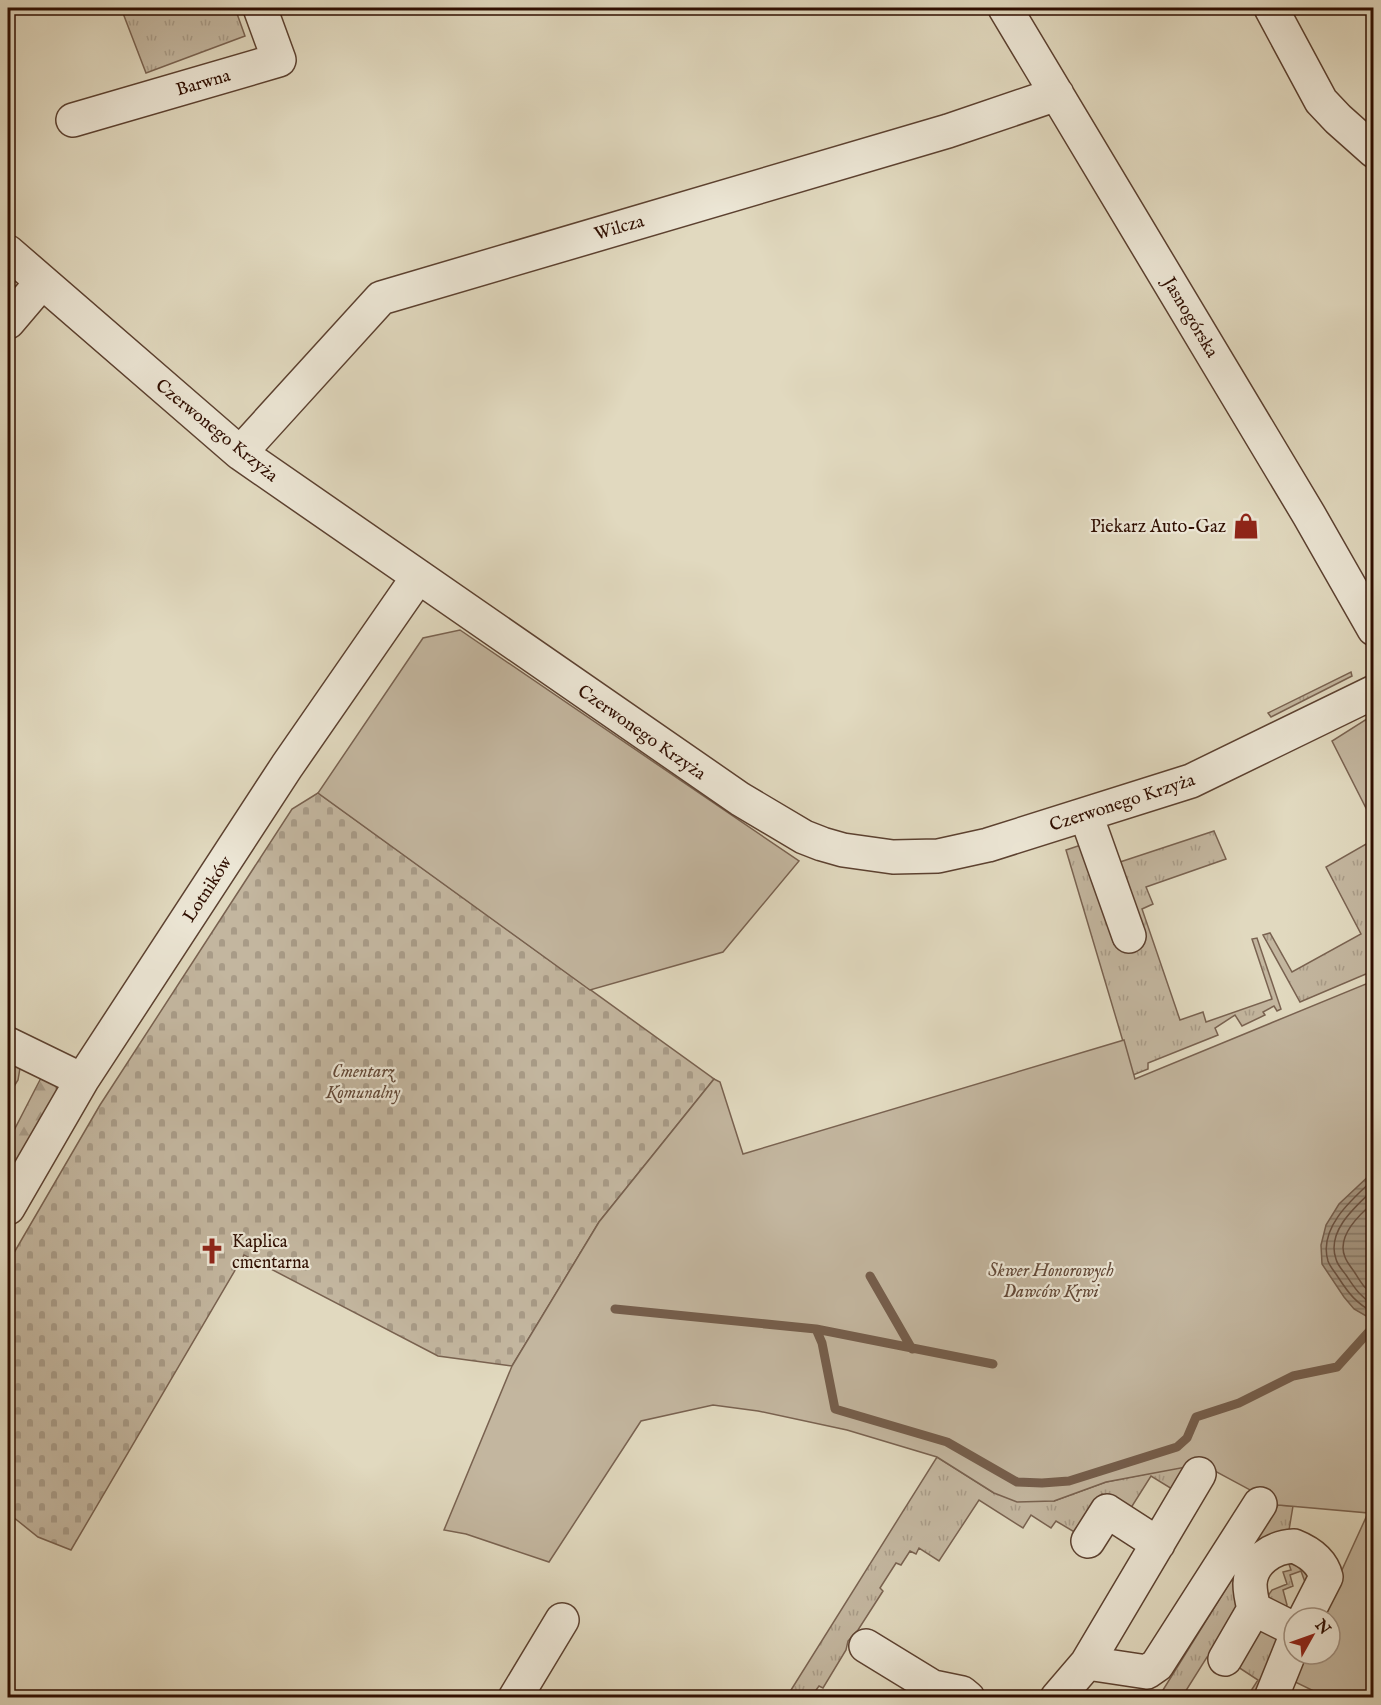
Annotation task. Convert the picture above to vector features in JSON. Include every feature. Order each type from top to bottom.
[{"type":"street","name":"Barwna","points":[[73,120],[279,60],[260,8]]},
{"type":"street","name":"Jasnogórska","points":[[1005,8],[1309,515],[1374,629]]},
{"type":"street","points":[[1271,8],[1321,101],[1374,151]]},
{"type":"street","name":"Wilcza","points":[[240,453],[381,298],[948,131],[1057,94]]},
{"type":"street","name":"Czerwonego Krzyża","points":[[8,252],[240,453],[740,799],[822,844],[843,850],[892,857],[938,856],[988,845],[1208,774],[1374,692]]},
{"type":"street","points":[[8,322],[42,282]]},
{"type":"street","name":"Lotników","points":[[8,1208],[82,1080],[287,766],[418,577]]},
{"type":"street","points":[[1086,815],[1129,936]]},
{"type":"street","points":[[8,1044],[82,1080]]},
{"type":"street","points":[[1057,1698],[1087,1663],[1199,1474]]},
{"type":"street","points":[[1087,1663],[1147,1672],[1157,1665],[1260,1504]]},
{"type":"street","points":[[1088,1541],[1107,1511],[1158,1544]]},
{"type":"street","points":[[1225,1659],[1254,1609],[1250,1582],[1254,1570],[1262,1558],[1275,1549],[1294,1546],[1314,1557],[1324,1569],[1326,1577],[1311,1606]]},
{"type":"street","points":[[1254,1609],[1282,1623]]},
{"type":"street","points":[[515,1698],[562,1620]]},
{"type":"street","points":[[866,1646],[933,1688],[962,1693],[968,1698]]},
{"type":"street","points":[[1271,1698],[1284,1666]]},
{"type":"green space","points":[[121,8],[235,8],[245,36],[146,73]]},
{"type":"green space","points":[[460,630],[799,861],[723,952],[590,990],[318,793],[423,638]]},
{"type":"green space","points":[[1351,672],[1352,676],[1271,717],[1268,713]]},
{"type":"green space","points":[[1373,715],[1373,822],[1332,741]]},
{"type":"green space","name":"Cmentarz Komunalny","points":[[318,793],[714,1079],[599,1222],[512,1366],[438,1356],[244,1255],[71,1550],[38,1537],[8,1513],[8,1263],[100,1105],[292,809]]},
{"type":"green space","points":[[1214,831],[1226,859],[1146,887],[1153,904],[1142,909],[1180,1020],[1203,1012],[1206,1022],[1272,999],[1252,939],[1257,938],[1281,1009],[1277,1011],[1274,1006],[1263,1012],[1265,1015],[1242,1026],[1235,1015],[1215,1028],[1218,1035],[1148,1063],[1148,1069],[1133,1075],[1066,850],[1081,845],[1114,944],[1144,934],[1120,862]]},
{"type":"green space","points":[[1373,840],[1373,971],[1300,1002],[1263,935],[1270,933],[1292,972],[1361,934],[1326,867]]},
{"type":"green space","name":"Skwer Honorowych Dawców Krwi","points":[[1373,981],[1373,1697],[1326,1697],[1291,1680],[1297,1666],[1342,1666],[1342,1606],[1325,1606],[1368,1513],[1278,1505],[1202,1464],[1106,1482],[1054,1501],[1017,1502],[994,1493],[937,1457],[847,1430],[758,1411],[713,1405],[641,1421],[549,1562],[466,1534],[444,1530],[512,1366],[599,1222],[714,1079],[720,1082],[743,1154],[1124,1040],[1135,1079]]},
{"type":"green space","points":[[8,1059],[20,1068],[18,1080],[8,1096]]},
{"type":"green space","points":[[42,1076],[56,1085],[57,1093],[8,1179],[8,1142]]},
{"type":"green space","points":[[937,1457],[994,1493],[1054,1501],[1106,1482],[1186,1466],[1172,1489],[1151,1476],[1129,1511],[1102,1494],[1076,1533],[1056,1521],[1051,1528],[1031,1515],[1023,1528],[979,1500],[939,1561],[919,1548],[916,1554],[910,1551],[901,1565],[896,1563],[880,1588],[883,1591],[858,1630],[848,1641],[846,1650],[823,1688],[819,1686],[811,1697],[786,1698]]},
{"type":"green space","points":[[1278,1505],[1293,1506],[1289,1530],[1211,1658],[1207,1657],[1182,1697],[1158,1698]]},
{"type":"green space","points":[[1286,1556],[1311,1573],[1306,1585],[1301,1571],[1290,1575],[1293,1586],[1283,1590],[1286,1606],[1282,1608],[1265,1600],[1272,1590],[1287,1584],[1283,1572],[1291,1570]]},
{"type":"green space","points":[[1261,1630],[1276,1634],[1276,1650],[1254,1697],[1247,1697],[1258,1680],[1238,1667]]},
{"type":"water","points":[[1373,1172],[1373,1320],[1354,1309],[1344,1297],[1322,1264],[1321,1245],[1326,1225],[1339,1204]]},
{"type":"waterway","points":[[870,1276],[912,1349]]},
{"type":"waterway","points":[[615,1309],[816,1329],[822,1343],[835,1409],[947,1442],[1017,1482],[1042,1483],[1069,1481],[1177,1447],[1187,1438],[1196,1417],[1239,1403],[1293,1376],[1337,1367],[1374,1326]]},
{"type":"waterway","points":[[816,1329],[993,1364]]},
{"type":"place","name":"Piekarz Auto-Gaz","points":[[1246,526]]},
{"type":"place","name":"Kaplica cmentarna","points":[[212,1251]]}]
